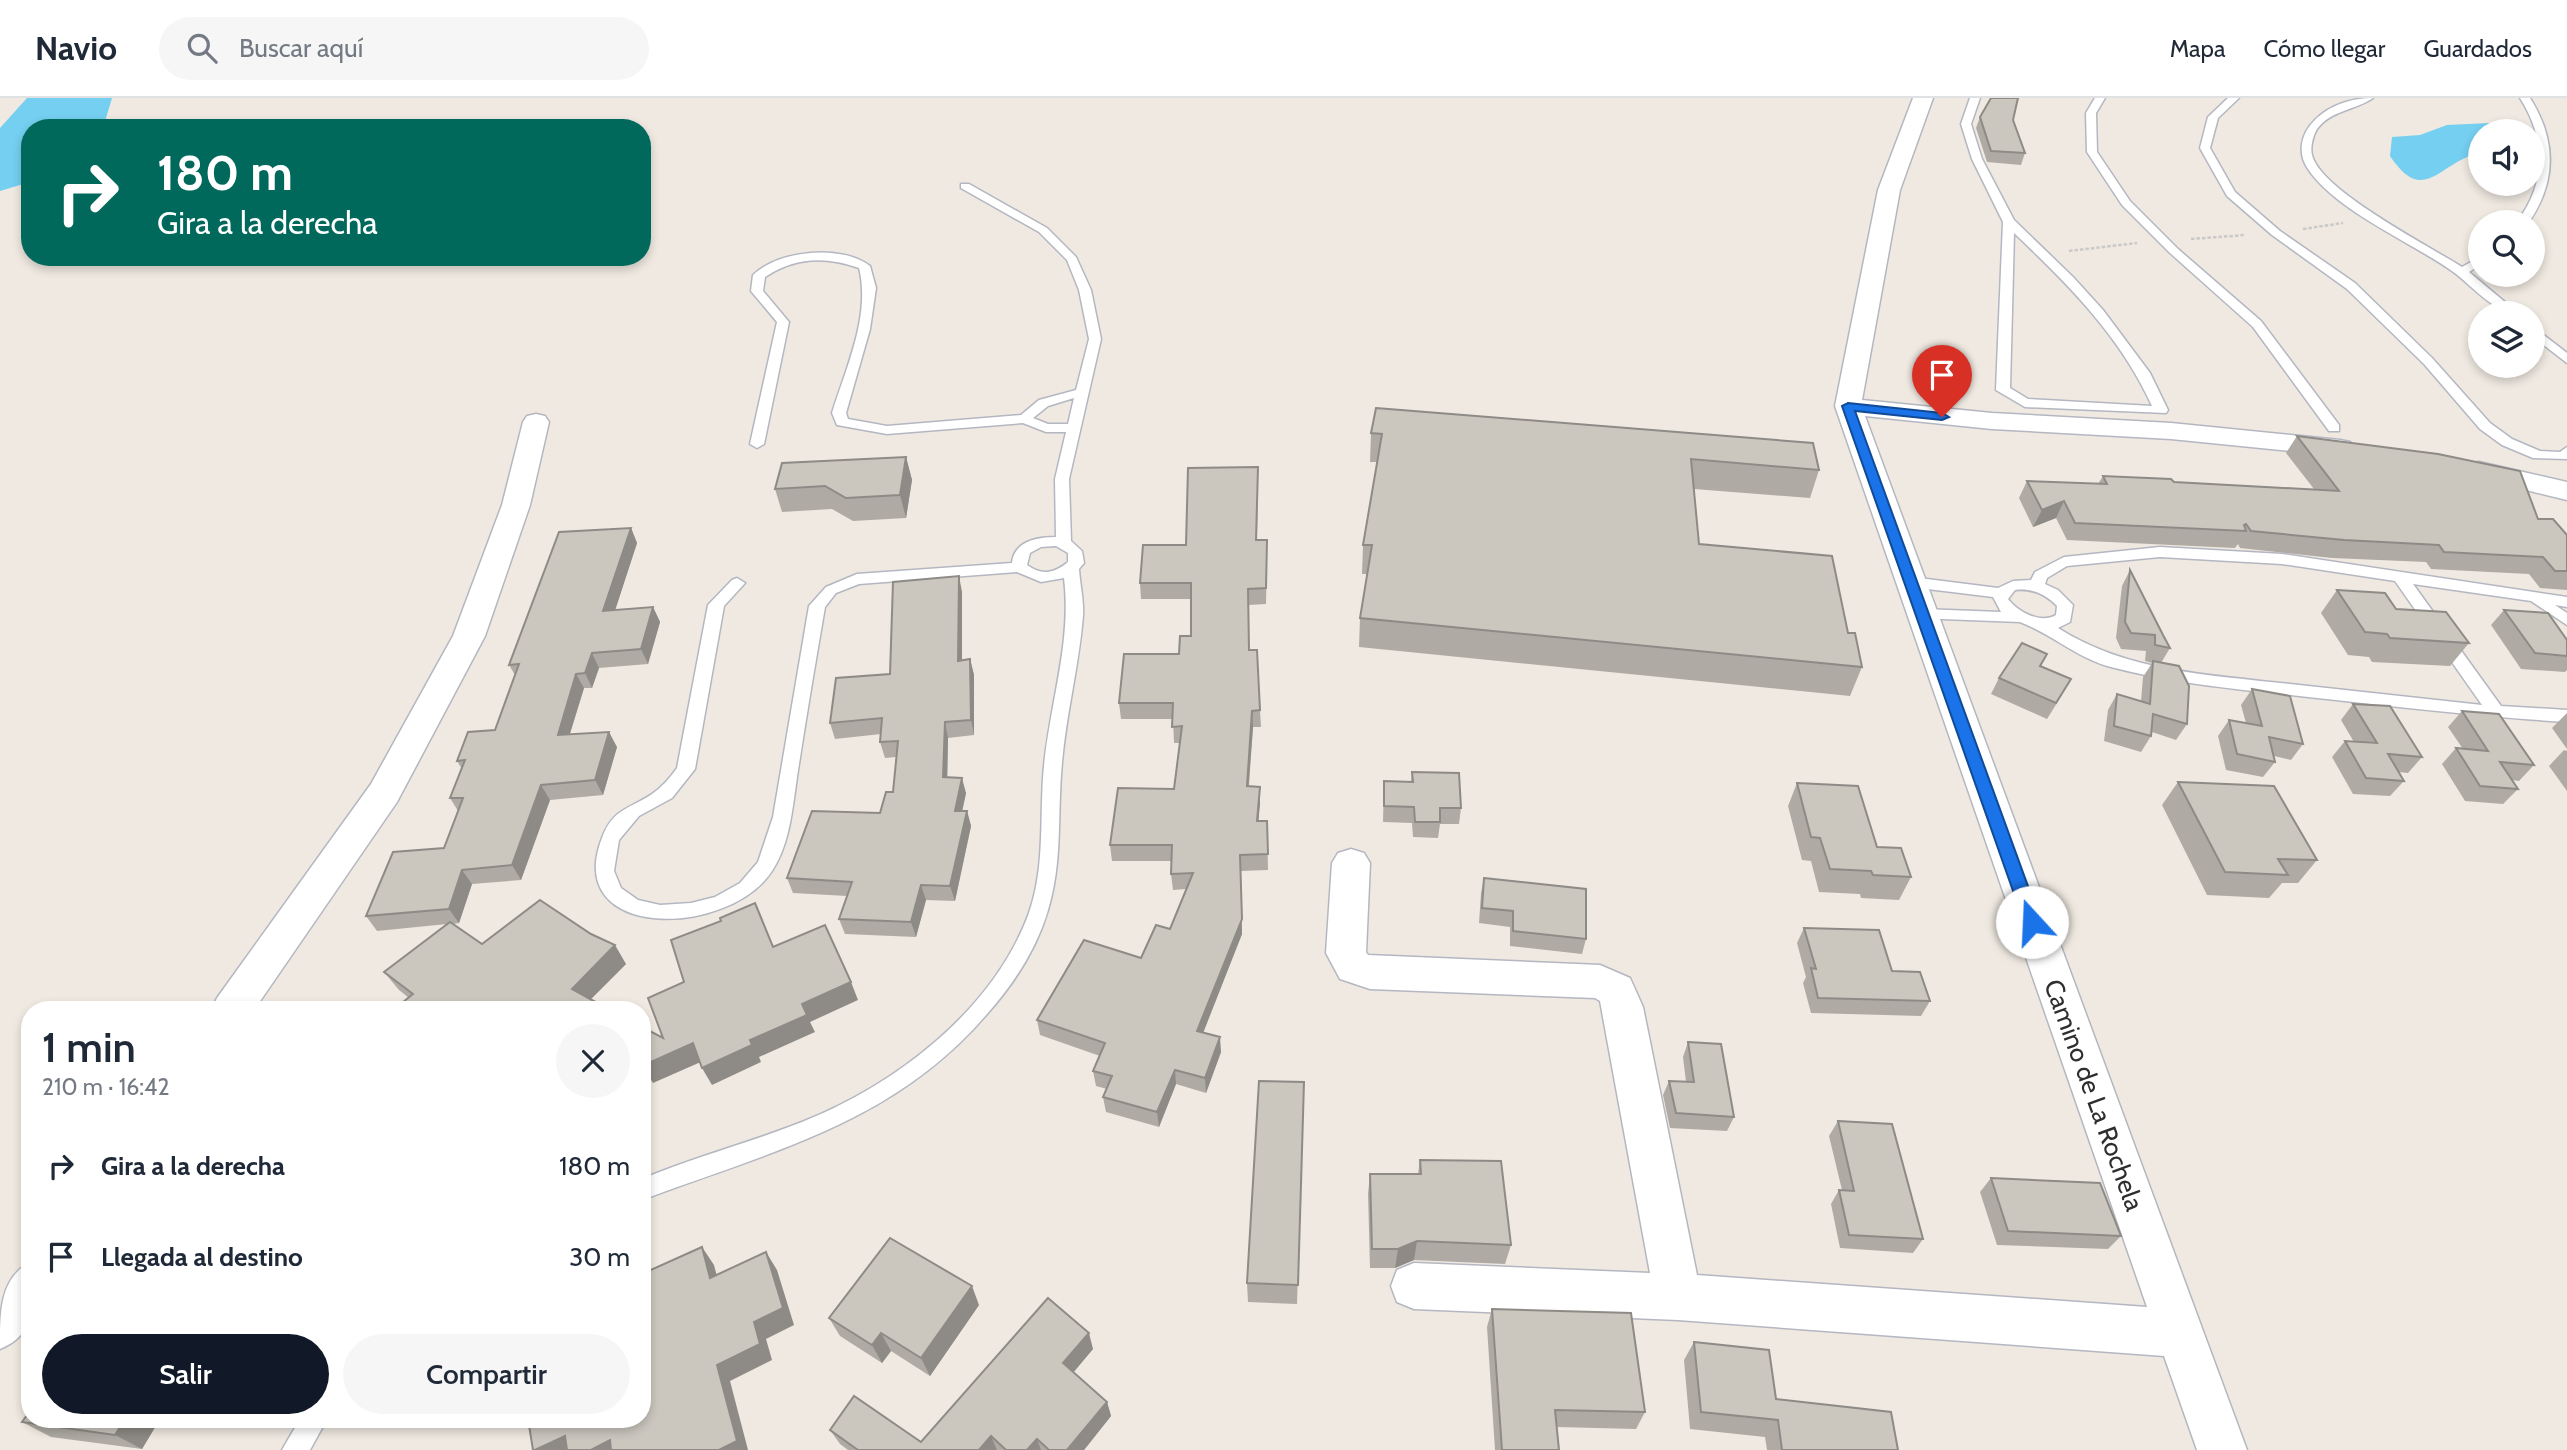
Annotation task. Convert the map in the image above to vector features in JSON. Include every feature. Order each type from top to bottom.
[{"type":"street","points":[[1923,98],[1889,190],[1848,406],[1980,420],[2171,431],[2364,451]]},
{"type":"street","name":"Camino de La Rochela","points":[[1848,406],[2222,1450]]},
{"type":"street","points":[[237,1001],[384,793],[469,636],[516,505],[536,422]]},
{"type":"street","points":[[2456,464],[2567,491]]},
{"type":"street","points":[[1351,863],[1346,953],[1354,968],[1370,973],[1600,982],[1616,990],[1623,1007],[1678,1297]]},
{"type":"street","points":[[1414,1286],[1678,1297],[2179,1332]]},
{"type":"street","points":[[0,1325],[21,1297]]},
{"type":"lane","points":[[1975,98],[1966,124],[1977,159],[2009,222],[2069,278],[2144,373],[2161,410],[2025,403],[2003,390],[2009,222]]},
{"type":"lane","points":[[2100,98],[2091,113],[2092,152],[2126,203],[2163,241],[2257,324],[2334,428]]},
{"type":"lane","points":[[2234,98],[2213,117],[2205,148],[2231,194],[2276,233],[2351,286],[2428,361],[2485,426],[2507,442],[2538,455],[2564,456],[2567,451]]},
{"type":"lane","points":[[2368,98],[2342,106],[2317,121],[2308,140],[2306,156],[2316,172],[2347,200],[2461,272],[2497,301]]},
{"type":"lane","points":[[2525,98],[2538,117],[2548,150],[2544,176],[2528,210]]},
{"type":"lane","points":[[965,186],[1043,230],[1072,259],[1085,290],[1095,339],[1062,479],[1064,542]]},
{"type":"lane","points":[[757,444],[783,322],[757,291],[759,275],[778,261],[811,255],[842,257],[864,266],[870,288],[864,329],[839,413],[842,422],[887,429],[1025,419],[1046,428],[1075,428]]},
{"type":"lane","points":[[2461,272],[2468,268]]},
{"type":"lane","points":[[2545,341],[2567,359]]},
{"type":"lane","points":[[1025,419],[1032,409],[1048,400],[1083,393]]},
{"type":"lane","points":[[737,583],[716,605],[686,769],[673,787],[655,801],[634,811],[611,837],[603,864],[613,894],[632,908],[663,915],[700,910],[730,900],[753,884],[766,866],[782,814],[817,606],[831,590],[857,579],[1020,567],[1031,575],[1048,577],[1071,568],[1076,563],[1075,551],[1064,542],[1047,541],[1029,546],[1019,556],[1020,567]]},
{"type":"lane","points":[[2037,586],[2040,575],[2064,562],[2161,552],[2282,559],[2567,602]]},
{"type":"lane","points":[[651,1186],[680,1173],[812,1128],[878,1096],[950,1042],[1004,978],[1034,926],[1049,869],[1052,774],[1058,714],[1075,613],[1071,568]]},
{"type":"lane","points":[[2399,575],[2496,712]]},
{"type":"lane","points":[[1916,598],[2001,593],[2012,585],[2037,586],[2060,599],[2066,612],[2059,622],[2040,625]]},
{"type":"lane","points":[[2001,593],[2003,606],[2018,618]]},
{"type":"lane","points":[[2531,597],[2567,620]]},
{"type":"lane","points":[[1916,598],[2018,618],[2040,625],[2081,650],[2113,662],[2195,679],[2496,712],[2567,716]]},
{"type":"lane","points":[[295,1450],[310,1428]]},
{"type":"path","points":[[2043,254],[2163,241],[2276,233],[2375,218]]},
{"type":"water","points":[[27,98],[112,98],[106,119],[21,119],[21,185],[0,191],[0,128]]},
{"type":"water","points":[[2468,124],[2468,157],[2438,174],[2420,180],[2411,178],[2390,156],[2392,137],[2420,135],[2447,125]]},
{"type":"building","points":[[1991,98],[2018,98],[2013,120],[2025,153],[1991,151],[1980,117]]},
{"type":"building","points":[[1376,408],[1813,443],[1819,470],[1691,459],[1699,544],[1832,556],[1848,633],[1855,633],[1862,667],[1360,618],[1372,545],[1363,545],[1382,434],[1371,433]]},
{"type":"building","points":[[2297,436],[2438,454],[2520,471],[2538,519],[2553,519],[2567,535],[2567,571],[2555,571],[2543,557],[2444,552],[2439,545],[2251,531],[2246,524],[2246,531],[2075,523],[2064,501],[2042,510],[2027,481],[2107,484],[2103,476],[2339,491]]},
{"type":"building","points":[[906,457],[900,495],[846,498],[825,486],[775,489],[782,463]]},
{"type":"building","points":[[1258,467],[1256,540],[1267,540],[1266,588],[1248,589],[1249,650],[1257,650],[1260,710],[1252,711],[1247,786],[1260,787],[1257,821],[1267,821],[1268,854],[1240,855],[1242,919],[1197,1031],[1220,1037],[1205,1078],[1175,1070],[1157,1112],[1103,1097],[1112,1076],[1093,1071],[1105,1043],[1037,1020],[1084,940],[1141,958],[1156,925],[1170,929],[1193,873],[1171,874],[1172,845],[1110,845],[1118,788],[1174,789],[1182,726],[1172,727],[1173,703],[1119,703],[1124,654],[1179,654],[1180,636],[1191,636],[1191,583],[1140,583],[1143,545],[1186,545],[1188,468]]},
{"type":"building","points":[[631,528],[603,611],[653,607],[641,649],[592,653],[585,673],[576,674],[558,735],[609,732],[595,780],[541,785],[512,865],[462,870],[449,909],[366,916],[393,852],[444,848],[463,798],[450,798],[465,760],[457,761],[468,732],[495,730],[519,664],[509,665],[559,532]]},
{"type":"building","points":[[2130,570],[2170,648],[2155,645],[2155,635],[2131,633],[2125,622]]},
{"type":"building","points":[[959,576],[958,661],[970,659],[971,720],[945,722],[943,777],[962,778],[955,811],[967,811],[950,886],[921,885],[911,922],[839,919],[852,882],[787,878],[812,811],[880,813],[886,792],[893,792],[898,741],[880,742],[882,718],[830,723],[836,678],[890,674],[893,582]]},
{"type":"building","points":[[2337,590],[2385,593],[2396,609],[2446,612],[2469,643],[2390,638],[2387,634],[2365,632]]},
{"type":"building","points":[[2504,610],[2548,613],[2567,640],[2567,656],[2535,653]]},
{"type":"building","points":[[2022,643],[2047,654],[2040,666],[2071,679],[2056,703],[1999,678]]},
{"type":"building","points":[[2153,661],[2179,666],[2189,686],[2187,724],[2153,714],[2151,736],[2114,726],[2117,694],[2150,704]]},
{"type":"building","points":[[2252,689],[2290,696],[2303,744],[2269,737],[2275,762],[2237,754],[2229,720],[2262,726]]},
{"type":"building","points":[[2353,704],[2390,706],[2422,757],[2388,754],[2404,781],[2366,778],[2345,741],[2377,743]]},
{"type":"building","points":[[2462,711],[2499,714],[2534,765],[2500,762],[2518,789],[2480,786],[2456,748],[2488,751]]},
{"type":"building","points":[[1412,772],[1459,773],[1461,808],[1440,808],[1440,822],[1415,822],[1414,807],[1384,806],[1384,781],[1413,782]]},
{"type":"building","points":[[2178,782],[2274,786],[2317,860],[2278,859],[2288,875],[2225,872]]},
{"type":"building","points":[[1797,783],[1858,786],[1877,847],[1901,848],[1911,877],[1830,869],[1820,838],[1811,837]]},
{"type":"building","points":[[1484,878],[1586,889],[1586,939],[1513,931],[1513,911],[1482,908]]},
{"type":"building","points":[[540,900],[591,934],[615,945],[572,989],[594,1001],[404,1001],[413,994],[384,972],[450,922],[482,944]]},
{"type":"building","points":[[755,903],[773,947],[825,925],[851,982],[802,1004],[807,1015],[750,1040],[752,1045],[702,1068],[693,1043],[651,1062],[651,1032],[663,1038],[648,998],[684,982],[671,940],[721,921],[720,918]]},
{"type":"building","points":[[1804,928],[1879,930],[1892,971],[1920,972],[1930,1001],[1818,998],[1811,968],[1816,969]]},
{"type":"building","points":[[1688,1042],[1721,1044],[1734,1117],[1676,1113],[1669,1081],[1694,1082]]},
{"type":"building","points":[[1259,1081],[1304,1082],[1298,1285],[1247,1283]]},
{"type":"building","points":[[1838,1121],[1892,1124],[1923,1239],[1849,1235],[1839,1190],[1854,1191]]},
{"type":"building","points":[[1420,1160],[1501,1161],[1511,1245],[1417,1241],[1398,1249],[1372,1249],[1370,1174],[1421,1174]]},
{"type":"building","points":[[1991,1178],[2100,1183],[2121,1236],[2008,1231]]},
{"type":"building","points":[[890,1238],[972,1286],[921,1358],[881,1333],[872,1345],[829,1318]]},
{"type":"building","points":[[702,1247],[710,1278],[766,1252],[783,1308],[754,1322],[760,1344],[717,1365],[737,1441],[719,1450],[611,1450],[610,1440],[591,1450],[567,1450],[565,1436],[533,1450],[529,1428],[651,1428],[651,1270]]},
{"type":"building","points":[[1048,1298],[1089,1333],[1063,1363],[1107,1402],[1067,1450],[1049,1450],[1037,1439],[1027,1450],[1006,1450],[991,1436],[979,1450],[858,1450],[830,1430],[854,1396],[921,1442]]},
{"type":"building","points":[[1492,1309],[1631,1313],[1645,1412],[1555,1410],[1559,1450],[1502,1450]]},
{"type":"building","points":[[1694,1342],[1769,1350],[1776,1399],[1891,1412],[1898,1450],[1782,1450],[1778,1420],[1701,1412]]},
{"type":"building","points":[[65,1428],[119,1428],[115,1435]]},
{"type":"route","points":[[1942,417],[1848,406],[2032,922]]}]
